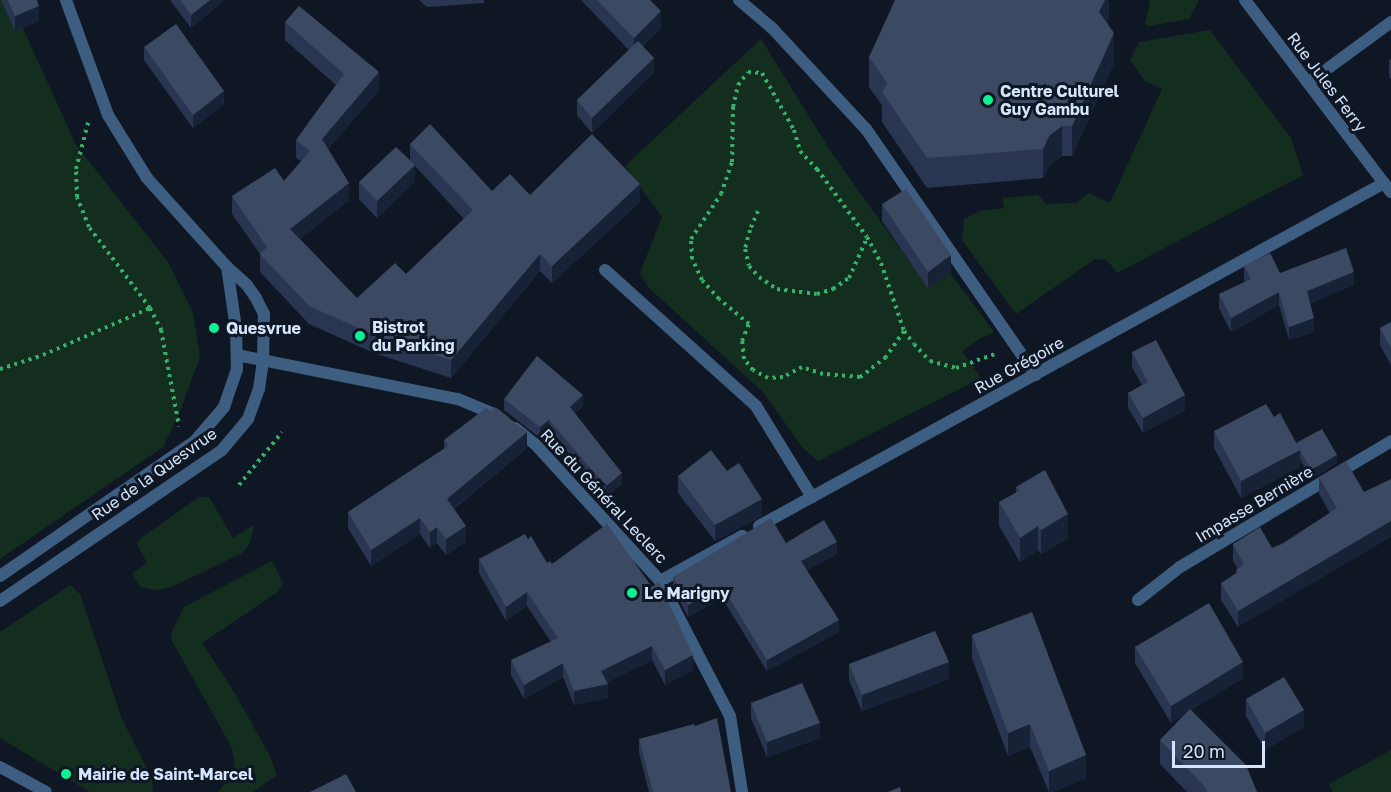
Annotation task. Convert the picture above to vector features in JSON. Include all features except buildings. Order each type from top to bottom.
[{"type":"street","points":[[66,0],[108,115],[147,178],[227,267]]},
{"type":"street","points":[[740,0],[772,28],[866,129],[1036,375]]},
{"type":"street","name":"Rue Jules Ferry","points":[[1245,0],[1388,188]]},
{"type":"street","points":[[1308,83],[1391,22]]},
{"type":"street","name":"Rue Grégoire","points":[[660,581],[1036,375],[1388,188]]},
{"type":"street","name":"Rue de la Quesvrue","points":[[0,576],[195,441],[224,407],[237,370],[227,267]]},
{"type":"street","name":"Rue de la Quesvrue","points":[[0,601],[222,450],[248,419],[259,389],[263,358],[264,314],[247,285],[227,267]]},
{"type":"street","points":[[605,270],[756,405],[812,497]]},
{"type":"street","name":"Rue du Général Leclerc","points":[[237,355],[263,358],[458,399],[502,418],[535,444],[660,581],[730,716],[742,792]]},
{"type":"street","name":"Impasse Bernière","points":[[1138,600],[1180,567],[1391,441]]},
{"type":"street","points":[[0,766],[46,792]]},
{"type":"path","points":[[904,331],[886,357],[860,377],[822,374],[802,367],[783,377],[768,378],[753,370],[744,359],[742,341],[749,324],[719,299],[702,280],[692,259],[691,239],[721,194],[732,162],[733,107],[738,85],[748,72],[762,74],[794,130],[800,151],[867,237],[881,263],[904,331],[930,361],[956,368],[1015,346]]},
{"type":"path","points":[[98,89],[91,105],[92,116],[76,169],[77,197],[89,226],[150,309],[161,330],[182,449]]},
{"type":"path","points":[[758,211],[750,230],[746,249],[749,266],[759,277],[777,289],[817,294],[833,290],[849,278],[867,237]]},
{"type":"path","points":[[0,369],[76,341],[150,309]]},
{"type":"path","points":[[239,485],[282,432]]},
{"type":"green space","points":[[0,0],[8,0],[76,145],[168,262],[193,313],[200,357],[179,414],[163,447],[0,559]]},
{"type":"green space","points":[[1148,0],[1199,0],[1189,19],[1148,26],[1145,23],[1150,4]]},
{"type":"green space","points":[[1210,30],[1291,138],[1303,175],[1117,273],[1107,260],[1095,259],[1016,314],[962,240],[964,219],[979,211],[1004,208],[1002,198],[1038,195],[1046,204],[1076,203],[1089,193],[1110,203],[1162,89],[1145,81],[1130,60],[1139,42]]},
{"type":"green space","points":[[761,39],[831,152],[928,288],[950,273],[994,332],[962,351],[981,378],[818,461],[802,447],[763,392],[648,287],[640,273],[662,217],[625,166]]},
{"type":"green space","points":[[199,497],[209,497],[233,538],[254,525],[250,543],[242,553],[172,587],[156,590],[140,587],[132,573],[147,563],[137,544],[141,538]]},
{"type":"green space","points":[[272,561],[283,583],[278,592],[202,643],[234,692],[269,754],[277,775],[253,792],[218,792],[230,777],[235,764],[232,748],[171,639],[172,632],[184,607]]},
{"type":"green space","points":[[70,585],[80,594],[122,719],[152,779],[153,792],[90,792],[0,738],[0,632]]},
{"type":"green space","points":[[1391,750],[1391,792],[1333,792],[1329,784]]},
{"type":"place","name":"Centre Culturel Guy Gambu","points":[[988,100]]},
{"type":"place","name":"Quesvrue","points":[[214,328]]},
{"type":"place","name":"Bistrot du Parking","points":[[360,336]]},
{"type":"place","name":"Le Marigny","points":[[632,593]]},
{"type":"place","name":"Mairie de Saint-Marcel","points":[[66,774]]}]
